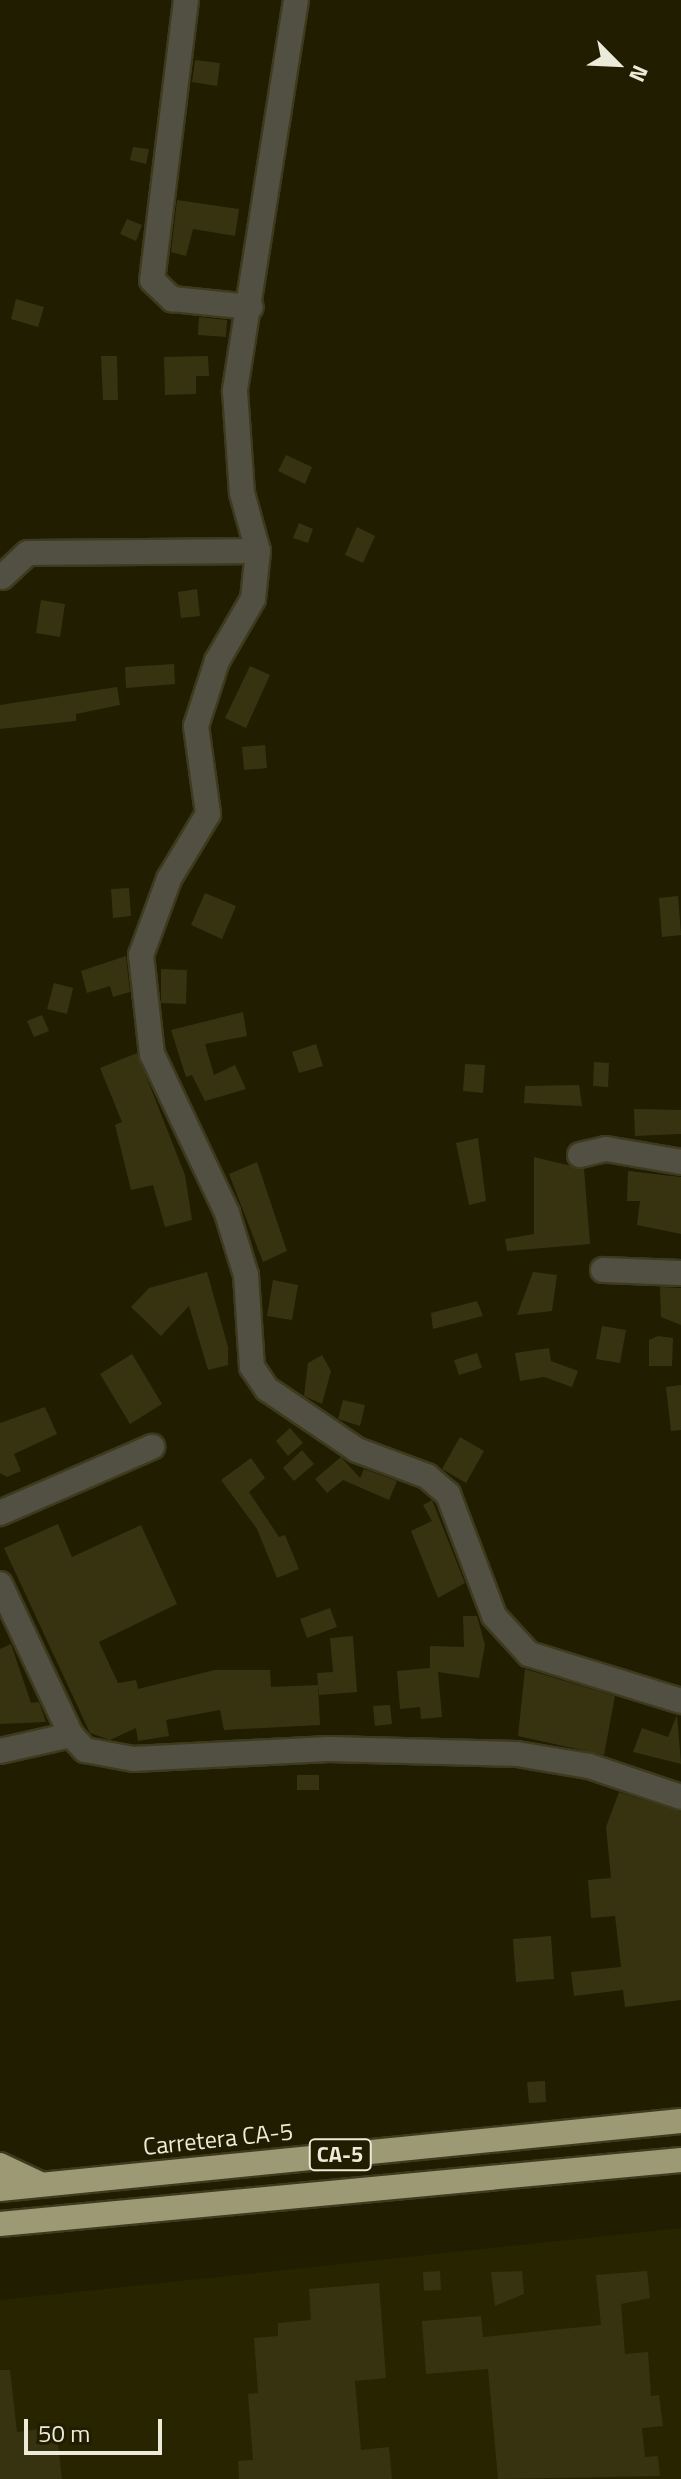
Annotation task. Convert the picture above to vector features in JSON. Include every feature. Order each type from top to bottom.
[{"type":"highway","name":"Carretera CA-5","points":[[0,2189],[681,2121]]},
{"type":"highway","name":"CA-5","points":[[0,2224],[681,2160]]},
{"type":"highway","points":[[0,2165],[42,2185]]},
{"type":"street","points":[[186,0],[152,280],[172,299],[251,307]]},
{"type":"street","points":[[296,0],[251,307],[235,391],[242,493],[258,551],[253,599],[217,661],[196,726],[208,814],[169,879],[141,955],[152,1054],[201,1148],[246,1275],[252,1367],[299,1416],[357,1450],[427,1476],[448,1494],[509,1639],[548,1662],[681,1701]]},
{"type":"street","points":[[2,577],[28,553],[258,551]]},
{"type":"street","points":[[580,1155],[606,1149],[681,1162]]},
{"type":"street","points":[[603,1270],[681,1273]]},
{"type":"street","points":[[0,1513],[152,1447]]},
{"type":"street","points":[[0,1584],[71,1735],[85,1750],[133,1759],[329,1749],[517,1754],[589,1766],[681,1797]]},
{"type":"street","points":[[0,1751],[71,1735]]},
{"type":"shaded area","points":[[681,2228],[681,2479],[0,2479],[0,2300]]},
{"type":"building","points":[[195,60],[220,63],[217,86],[192,82]]},
{"type":"building","points":[[133,147],[149,149],[146,164],[130,160]]},
{"type":"building","points":[[177,200],[239,209],[235,236],[193,229],[186,256],[171,252]]},
{"type":"building","points":[[127,219],[142,225],[136,241],[120,234]]},
{"type":"building","points":[[16,299],[44,307],[38,327],[11,319]]},
{"type":"building","points":[[199,317],[227,320],[226,337],[198,335]]},
{"type":"building","points":[[101,356],[117,356],[118,400],[103,400]]},
{"type":"building","points":[[208,356],[209,376],[196,376],[196,394],[165,395],[164,357]]},
{"type":"building","points":[[286,455],[312,467],[305,484],[278,471]]},
{"type":"building","points":[[299,523],[313,529],[308,543],[293,538]]},
{"type":"building","points":[[357,527],[375,536],[363,563],[345,555]]},
{"type":"building","points":[[197,589],[200,616],[181,618],[178,592]]},
{"type":"building","points":[[41,600],[65,604],[60,637],[36,633]]},
{"type":"building","points":[[174,664],[175,684],[126,688],[125,667]]},
{"type":"building","points":[[250,666],[270,675],[246,728],[225,718]]},
{"type":"building","points":[[117,687],[120,705],[76,714],[76,721],[0,729],[0,705]]},
{"type":"building","points":[[265,745],[267,768],[244,770],[242,747]]},
{"type":"building","points":[[129,888],[131,916],[113,918],[111,889]]},
{"type":"building","points":[[205,893],[236,906],[222,939],[191,925]]},
{"type":"building","points":[[678,896],[681,935],[662,937],[659,898]]},
{"type":"building","points":[[126,956],[130,992],[113,997],[110,986],[87,993],[81,971]]},
{"type":"building","points":[[161,969],[187,970],[186,1004],[161,1003]]},
{"type":"building","points":[[54,983],[73,988],[67,1014],[47,1009]]},
{"type":"building","points":[[243,1012],[247,1036],[205,1044],[214,1075],[235,1065],[246,1089],[205,1101],[192,1075],[186,1077],[171,1030]]},
{"type":"building","points":[[42,1015],[49,1031],[34,1037],[27,1021]]},
{"type":"building","points":[[316,1044],[323,1066],[299,1073],[292,1052]]},
{"type":"building","points":[[137,1053],[185,1175],[192,1220],[165,1227],[153,1185],[131,1190],[115,1125],[122,1122],[100,1068]]},
{"type":"building","points":[[594,1062],[609,1063],[608,1087],[593,1086]]},
{"type":"building","points":[[465,1064],[485,1065],[483,1093],[463,1091]]},
{"type":"building","points":[[579,1085],[582,1106],[524,1103],[525,1086]]},
{"type":"building","points":[[634,1109],[681,1110],[681,1134],[635,1136]]},
{"type":"building","points":[[478,1138],[486,1201],[469,1205],[456,1143]]},
{"type":"building","points":[[534,1157],[584,1169],[590,1244],[507,1251],[505,1239],[534,1234]]},
{"type":"building","points":[[257,1162],[287,1251],[263,1262],[229,1174]]},
{"type":"building","points":[[628,1171],[681,1177],[681,1234],[637,1225],[640,1201],[627,1201]]},
{"type":"building","points":[[207,1272],[228,1347],[228,1365],[208,1370],[189,1306],[161,1336],[131,1307],[149,1288]]},
{"type":"building","points":[[533,1272],[557,1275],[552,1311],[517,1315]]},
{"type":"building","points":[[273,1280],[298,1285],[292,1320],[267,1316]]},
{"type":"building","points":[[660,1287],[681,1288],[681,1325],[661,1317]]},
{"type":"building","points":[[477,1301],[483,1316],[433,1329],[431,1313]]},
{"type":"building","points":[[602,1326],[626,1330],[620,1363],[596,1359]]},
{"type":"building","points":[[658,1336],[673,1338],[672,1366],[649,1366],[649,1340]]},
{"type":"building","points":[[549,1348],[551,1361],[578,1371],[572,1387],[544,1377],[520,1381],[515,1353]]},
{"type":"building","points":[[477,1353],[482,1368],[459,1375],[454,1360]]},
{"type":"building","points":[[132,1354],[162,1404],[130,1424],[100,1374]]},
{"type":"building","points":[[322,1355],[331,1371],[322,1404],[304,1396],[308,1363]]},
{"type":"building","points":[[681,1385],[681,1430],[671,1431],[666,1387]]},
{"type":"building","points":[[343,1400],[365,1405],[360,1426],[338,1419]]},
{"type":"building","points":[[45,1407],[57,1434],[14,1454],[21,1471],[7,1477],[0,1473],[0,1423]]},
{"type":"building","points":[[290,1428],[303,1443],[288,1456],[276,1441]]},
{"type":"building","points":[[460,1437],[484,1451],[466,1483],[442,1469]]},
{"type":"building","points":[[302,1450],[314,1464],[294,1481],[283,1468]]},
{"type":"building","points":[[341,1457],[360,1478],[364,1469],[397,1481],[389,1500],[343,1480],[327,1493],[315,1479]]},
{"type":"building","points":[[251,1458],[265,1478],[249,1492],[279,1537],[285,1535],[299,1569],[277,1578],[257,1529],[221,1480]]},
{"type":"building","points":[[432,1500],[465,1583],[438,1598],[411,1531],[432,1521],[423,1505]]},
{"type":"building","points":[[58,1524],[72,1557],[141,1525],[177,1604],[99,1642],[118,1683],[136,1680],[138,1689],[215,1670],[270,1670],[271,1687],[318,1685],[320,1725],[224,1730],[220,1710],[166,1720],[169,1736],[138,1741],[136,1728],[110,1740],[90,1733],[4,1548]]},
{"type":"building","points":[[330,1608],[337,1627],[307,1638],[300,1619]]},
{"type":"building","points":[[463,1616],[477,1616],[485,1645],[479,1678],[438,1672],[442,1717],[421,1719],[420,1707],[400,1709],[397,1671],[430,1668],[430,1646],[464,1647]]},
{"type":"building","points":[[353,1636],[357,1692],[319,1695],[317,1673],[333,1672],[330,1638]]},
{"type":"building","points":[[11,1644],[31,1703],[39,1702],[46,1722],[0,1724],[0,1649]]},
{"type":"building","points":[[525,1669],[615,1696],[604,1755],[518,1736]]},
{"type":"building","points":[[390,1705],[392,1724],[375,1726],[373,1706]]},
{"type":"building","points":[[677,1715],[681,1764],[633,1752],[642,1728],[668,1737]]},
{"type":"building","points":[[297,1775],[319,1775],[319,1790],[297,1790]]},
{"type":"building","points":[[619,1792],[681,1812],[681,2000],[625,2007],[623,1990],[574,1996],[571,1972],[621,1967],[615,1916],[591,1918],[588,1880],[611,1878],[606,1827]]},
{"type":"building","points":[[551,1936],[554,1979],[516,1982],[513,1939]]},
{"type":"building","points":[[545,2081],[546,2102],[529,2103],[527,2082]]},
{"type":"building","points":[[440,2271],[441,2290],[424,2291],[423,2272]]},
{"type":"building","points":[[522,2271],[524,2294],[495,2306],[491,2272]]},
{"type":"building","points":[[647,2271],[650,2298],[621,2304],[625,2354],[648,2352],[651,2396],[659,2395],[663,2426],[642,2428],[645,2457],[658,2456],[660,2476],[498,2479],[488,2369],[426,2374],[422,2321],[481,2316],[483,2337],[601,2325],[596,2275]]},
{"type":"building","points":[[379,2283],[386,2378],[355,2381],[361,2450],[389,2447],[392,2479],[239,2479],[238,2461],[253,2460],[248,2394],[258,2393],[254,2338],[278,2336],[278,2323],[311,2320],[309,2289]]},
{"type":"building","points":[[0,2370],[10,2370],[17,2432],[56,2427],[62,2479],[0,2479]]}]
